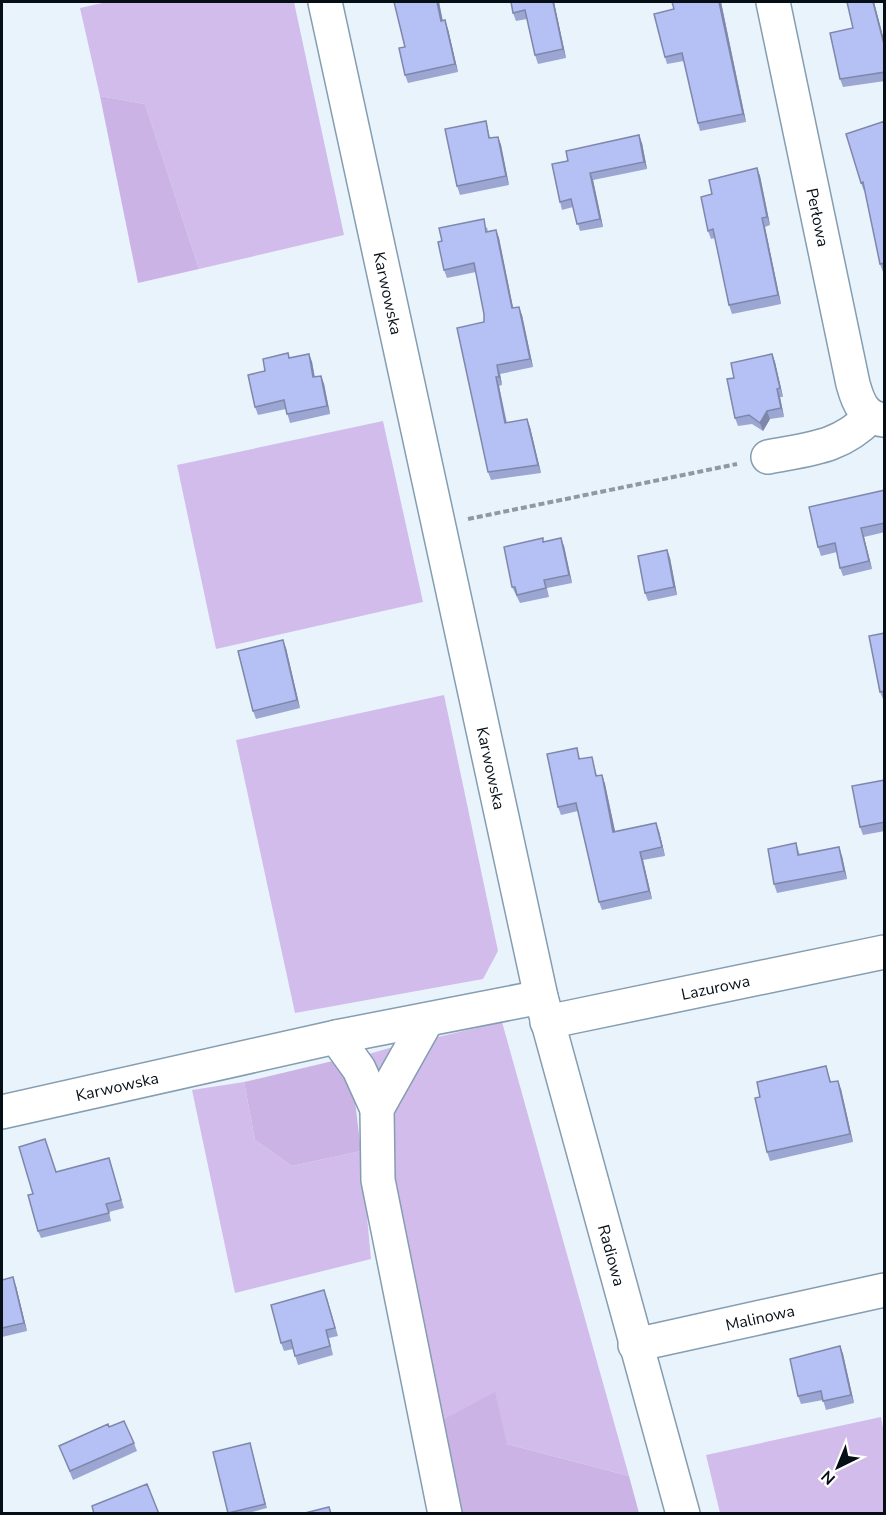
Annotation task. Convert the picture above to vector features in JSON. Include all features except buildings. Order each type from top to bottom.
[{"type":"street","name":"Karwowska","points":[[2,1112],[336,1037],[427,1020],[544,1009],[325,2]]},
{"type":"street","name":"Perłowa","points":[[773,2],[853,384],[857,399],[877,419]]},
{"type":"street","points":[[768,457],[833,444],[877,419]]},
{"type":"street","name":"Lazurowa","points":[[544,1009],[885,952]]},
{"type":"street","name":"Radiowa","points":[[544,1009],[683,1514]]},
{"type":"street","points":[[377,1109],[427,1020]]},
{"type":"street","points":[[336,1037],[359,1069],[377,1109],[378,1180],[445,1514]]},
{"type":"street","name":"Malinowa","points":[[635,1345],[885,1290]]},
{"type":"path","points":[[438,525],[768,457]]},
{"type":"shaded area","points":[[107,2],[294,2],[344,235],[199,269],[145,104],[100,96],[80,8]]},
{"type":"shaded area","points":[[100,96],[145,104],[199,269],[138,283]]},
{"type":"shaded area","points":[[383,421],[423,602],[216,649],[177,465]]},
{"type":"shaded area","points":[[444,695],[498,951],[483,979],[295,1013],[236,740]]},
{"type":"shaded area","points":[[502,1022],[629,1476],[507,1444],[439,1422],[386,1142],[396,1099],[429,1039]]},
{"type":"shaded area","points":[[403,1044],[377,1089],[362,1056]]},
{"type":"shaded area","points":[[337,1060],[355,1101],[361,1151],[292,1166],[255,1140],[244,1082]]},
{"type":"shaded area","points":[[244,1082],[255,1140],[292,1166],[361,1151],[371,1259],[235,1293],[192,1090]]},
{"type":"shaded area","points":[[495,1392],[507,1444],[629,1476],[639,1513],[457,1513],[439,1422]]},
{"type":"shaded area","points":[[881,1417],[884,1433],[884,1513],[720,1513],[706,1455]]}]
